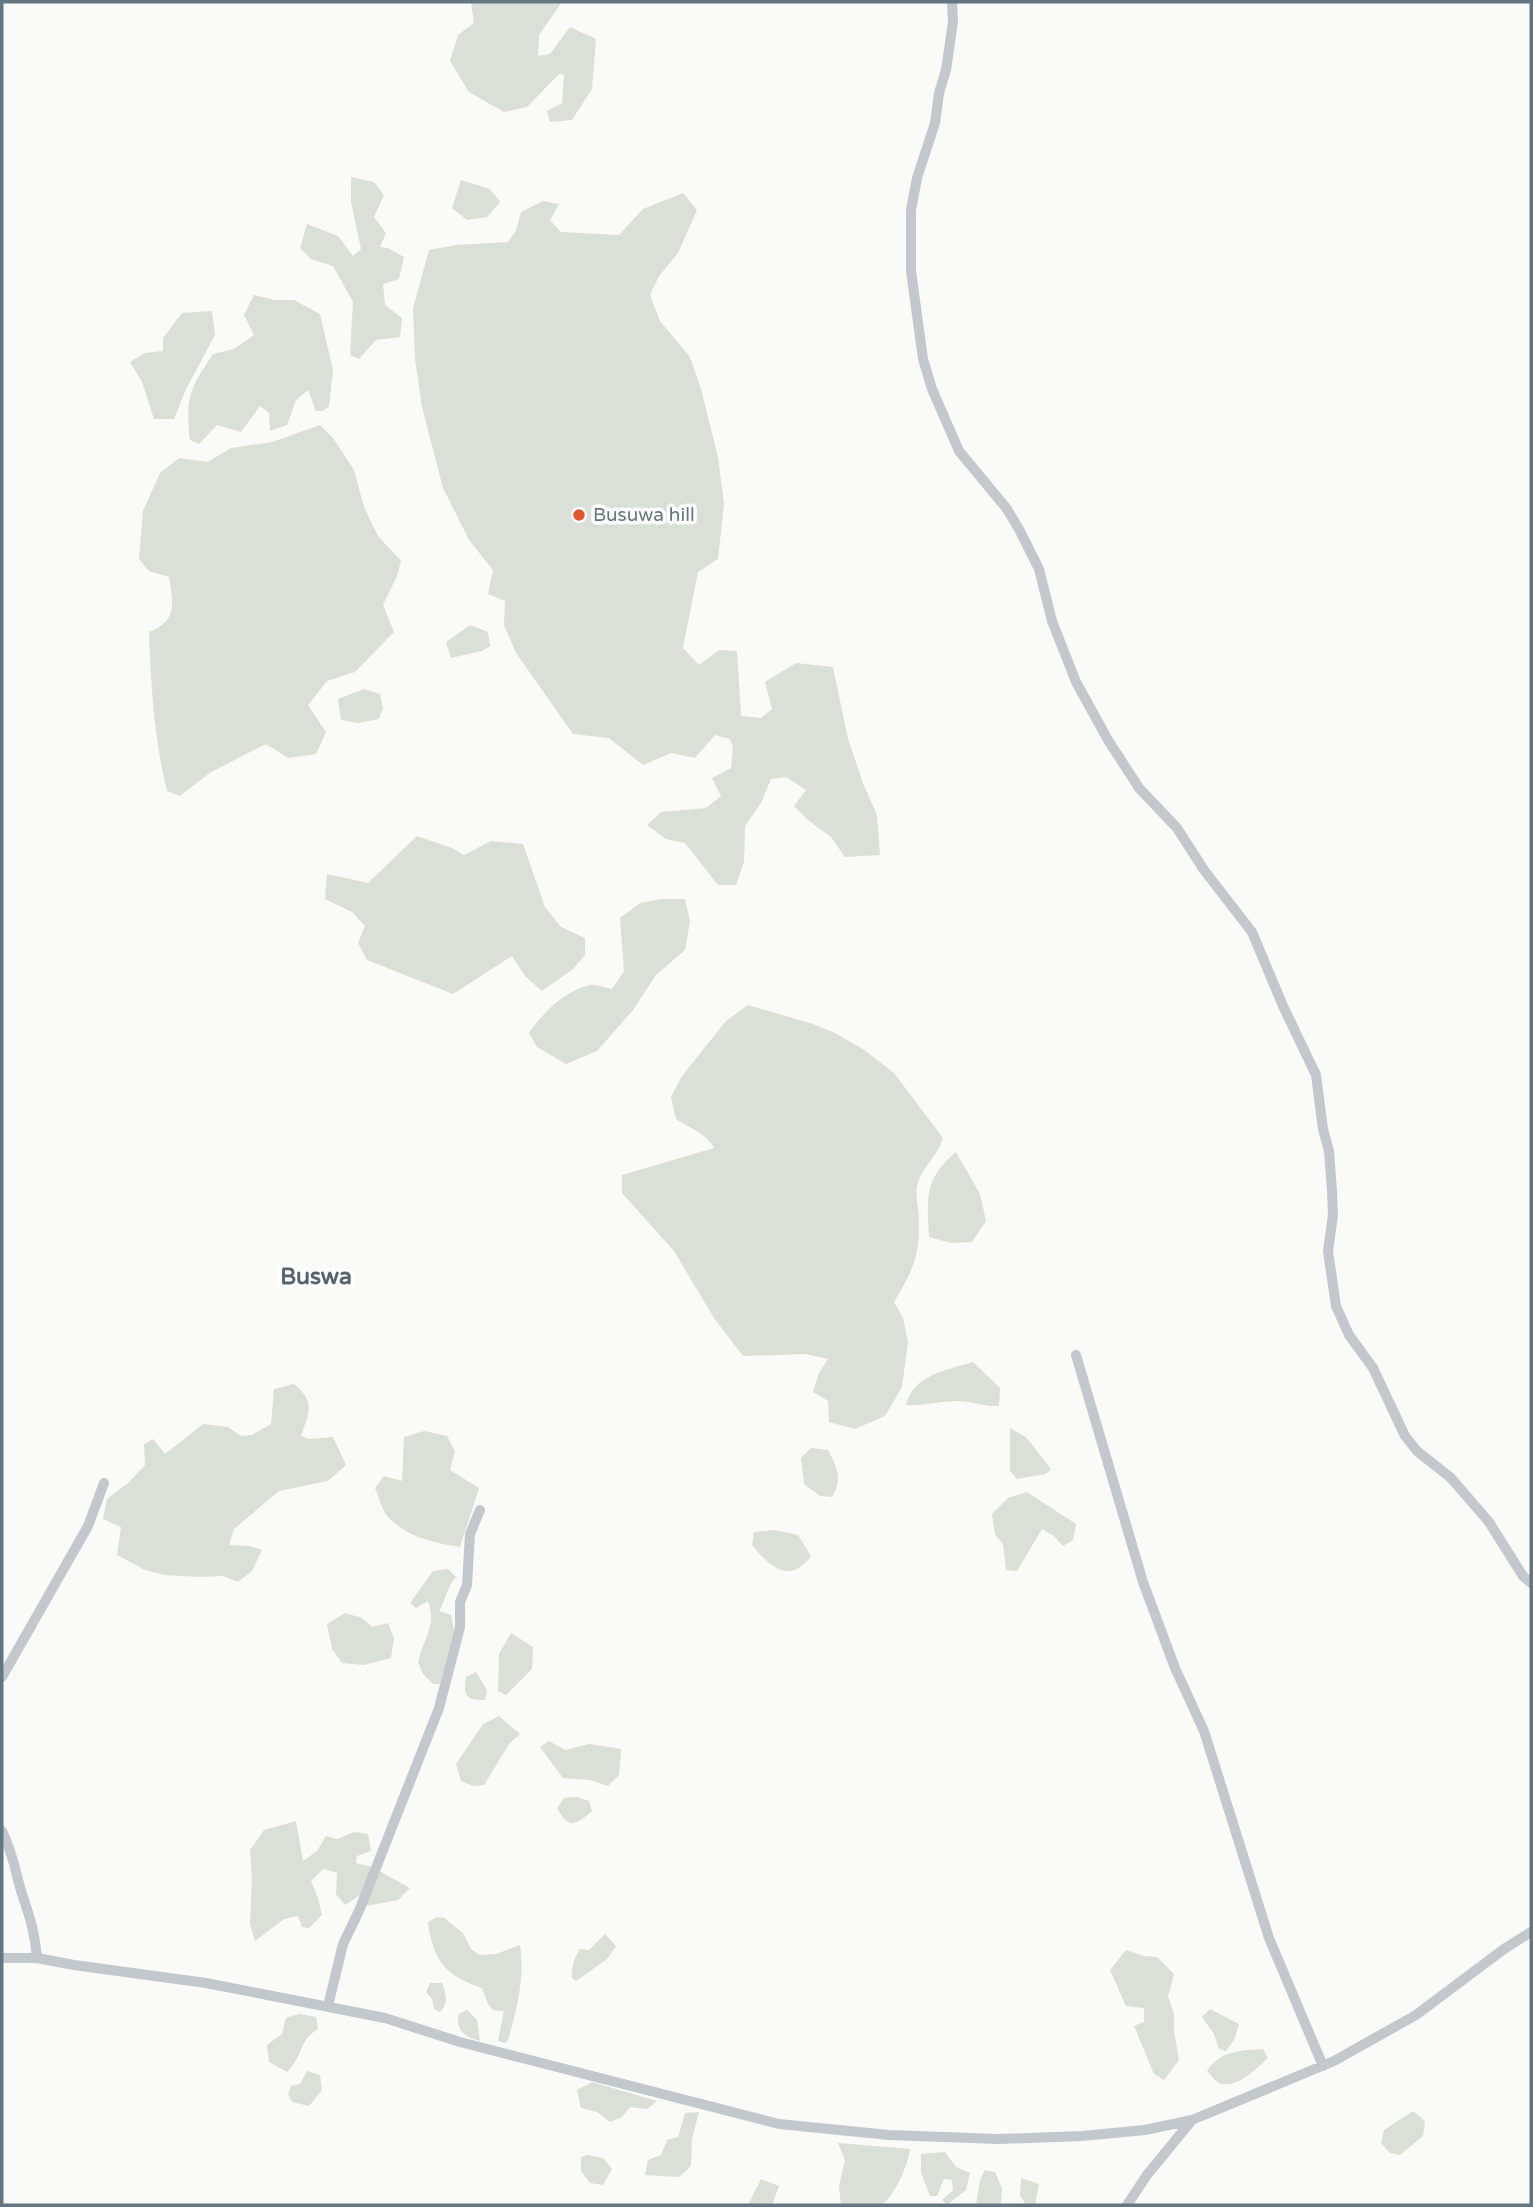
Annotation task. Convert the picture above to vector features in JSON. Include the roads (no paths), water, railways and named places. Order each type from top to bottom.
[{"type":"street","points":[[952,2],[953,22],[946,70],[939,93],[935,123],[917,178],[911,210],[911,271],[923,359],[932,389],[959,451],[1007,509],[1020,531],[1039,569],[1052,621],[1076,682],[1108,740],[1139,788],[1177,828],[1204,870],[1252,932],[1316,1075],[1323,1129],[1329,1151],[1332,1191],[1333,1215],[1328,1251],[1336,1307],[1349,1335],[1373,1368],[1405,1436],[1417,1451],[1451,1478],[1489,1522],[1523,1576],[1531,1583]]},
{"type":"street","points":[[1076,1355],[1143,1582],[1175,1668],[1204,1731],[1269,1938],[1323,2066]]},
{"type":"street","points":[[2,1677],[88,1526],[104,1483]]},
{"type":"street","points":[[328,2006],[343,1944],[439,1708],[460,1627],[460,1602],[467,1585],[470,1534],[480,1510]]},
{"type":"street","points":[[2,1831],[13,1853],[21,1891],[34,1930],[37,1958]]},
{"type":"street","points":[[2,1958],[37,1958],[206,1983],[328,2006],[384,2018],[460,2042],[779,2124],[889,2135],[999,2139],[1120,2133],[1192,2120],[1323,2066],[1416,2015],[1531,1932]]},
{"type":"street","points":[[1125,2204],[1192,2120]]},
{"type":"place","name":"Busuwa hill","points":[[579,515]]},
{"type":"district","name":"Buswa","points":[[316,1277]]}]
